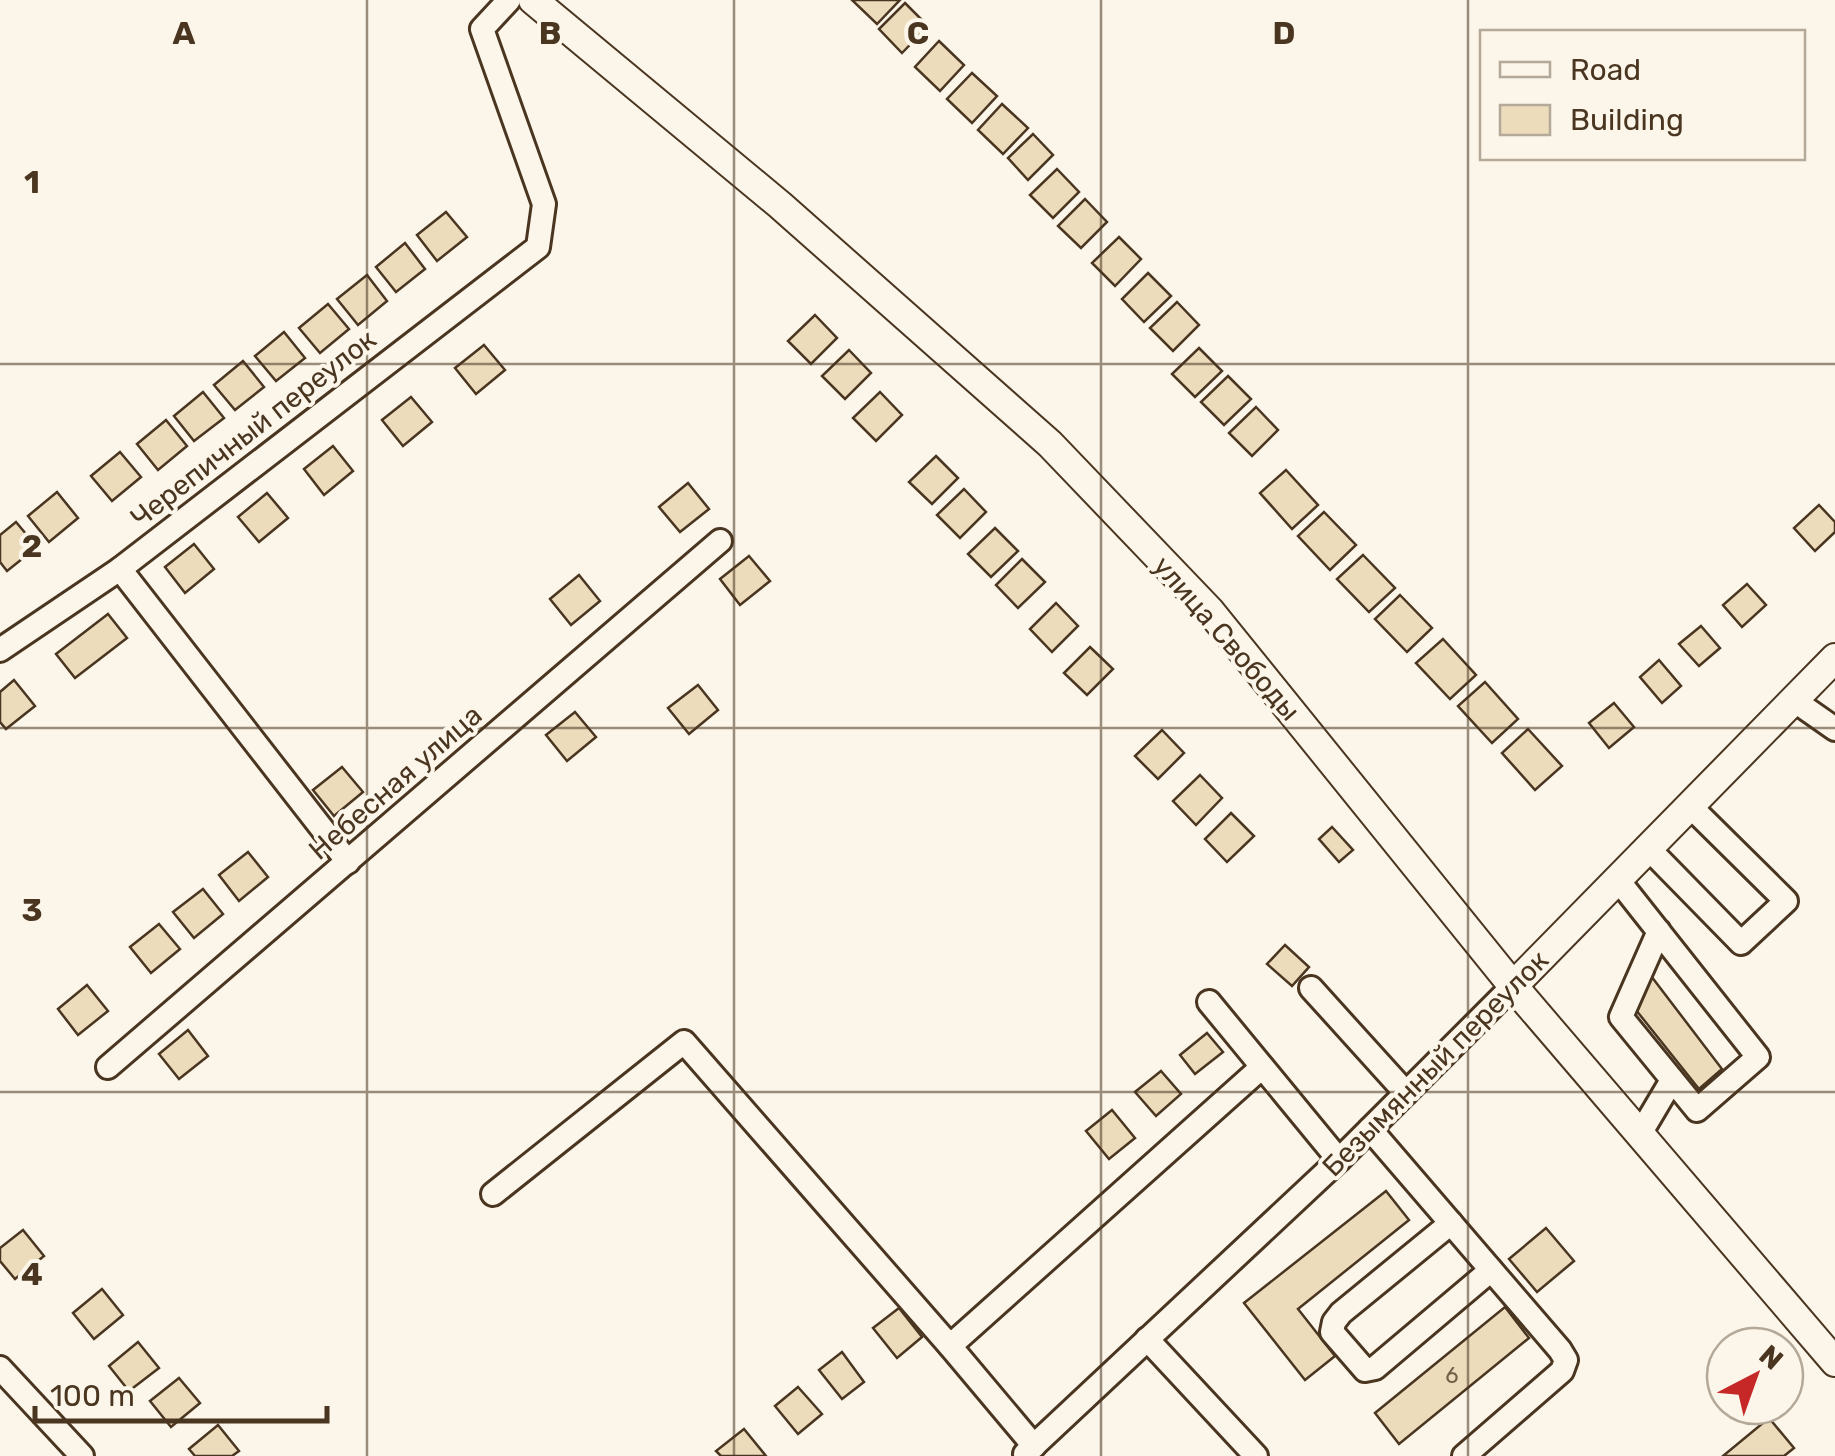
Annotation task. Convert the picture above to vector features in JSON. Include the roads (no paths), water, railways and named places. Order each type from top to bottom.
[{"type":"main road","name":"улица Свободы","points":[[533,0],[780,206],[1050,444],[1210,612],[1514,986],[1835,1362]]},
{"type":"main road","name":"Безымянный переулок","points":[[1514,986],[1835,658]]},
{"type":"street","name":"Черепичный переулок","points":[[0,650],[120,569],[538,247],[544,204],[482,29],[509,0]]},
{"type":"street","name":"Небесная улица","points":[[108,1067],[720,540]]},
{"type":"street","points":[[120,569],[348,862]]},
{"type":"street","points":[[1795,701],[1835,728]]},
{"type":"street","points":[[1649,849],[1740,943],[1786,901],[1691,807]]},
{"type":"street","points":[[1618,880],[1659,931],[1758,1057],[1697,1110],[1621,1017],[1659,931]]},
{"type":"street","name":"Безымянный переулок","points":[[1028,1451],[1339,1160],[1514,986]]},
{"type":"street","points":[[1311,988],[1406,1092]]},
{"type":"street","points":[[1209,1002],[1339,1160]]},
{"type":"street","points":[[493,1194],[684,1042],[950,1346],[1028,1451]]},
{"type":"street","points":[[950,1346],[1262,1066]]},
{"type":"street","points":[[1640,1134],[1672,1080]]},
{"type":"street","points":[[1370,1129],[1566,1360],[1562,1371],[1464,1456]]},
{"type":"street","points":[[1450,1223],[1334,1322],[1332,1332],[1356,1362],[1365,1370],[1376,1368],[1491,1270]]},
{"type":"street","points":[[1147,1339],[1256,1456]]},
{"type":"street","points":[[0,1368],[82,1456]]}]
